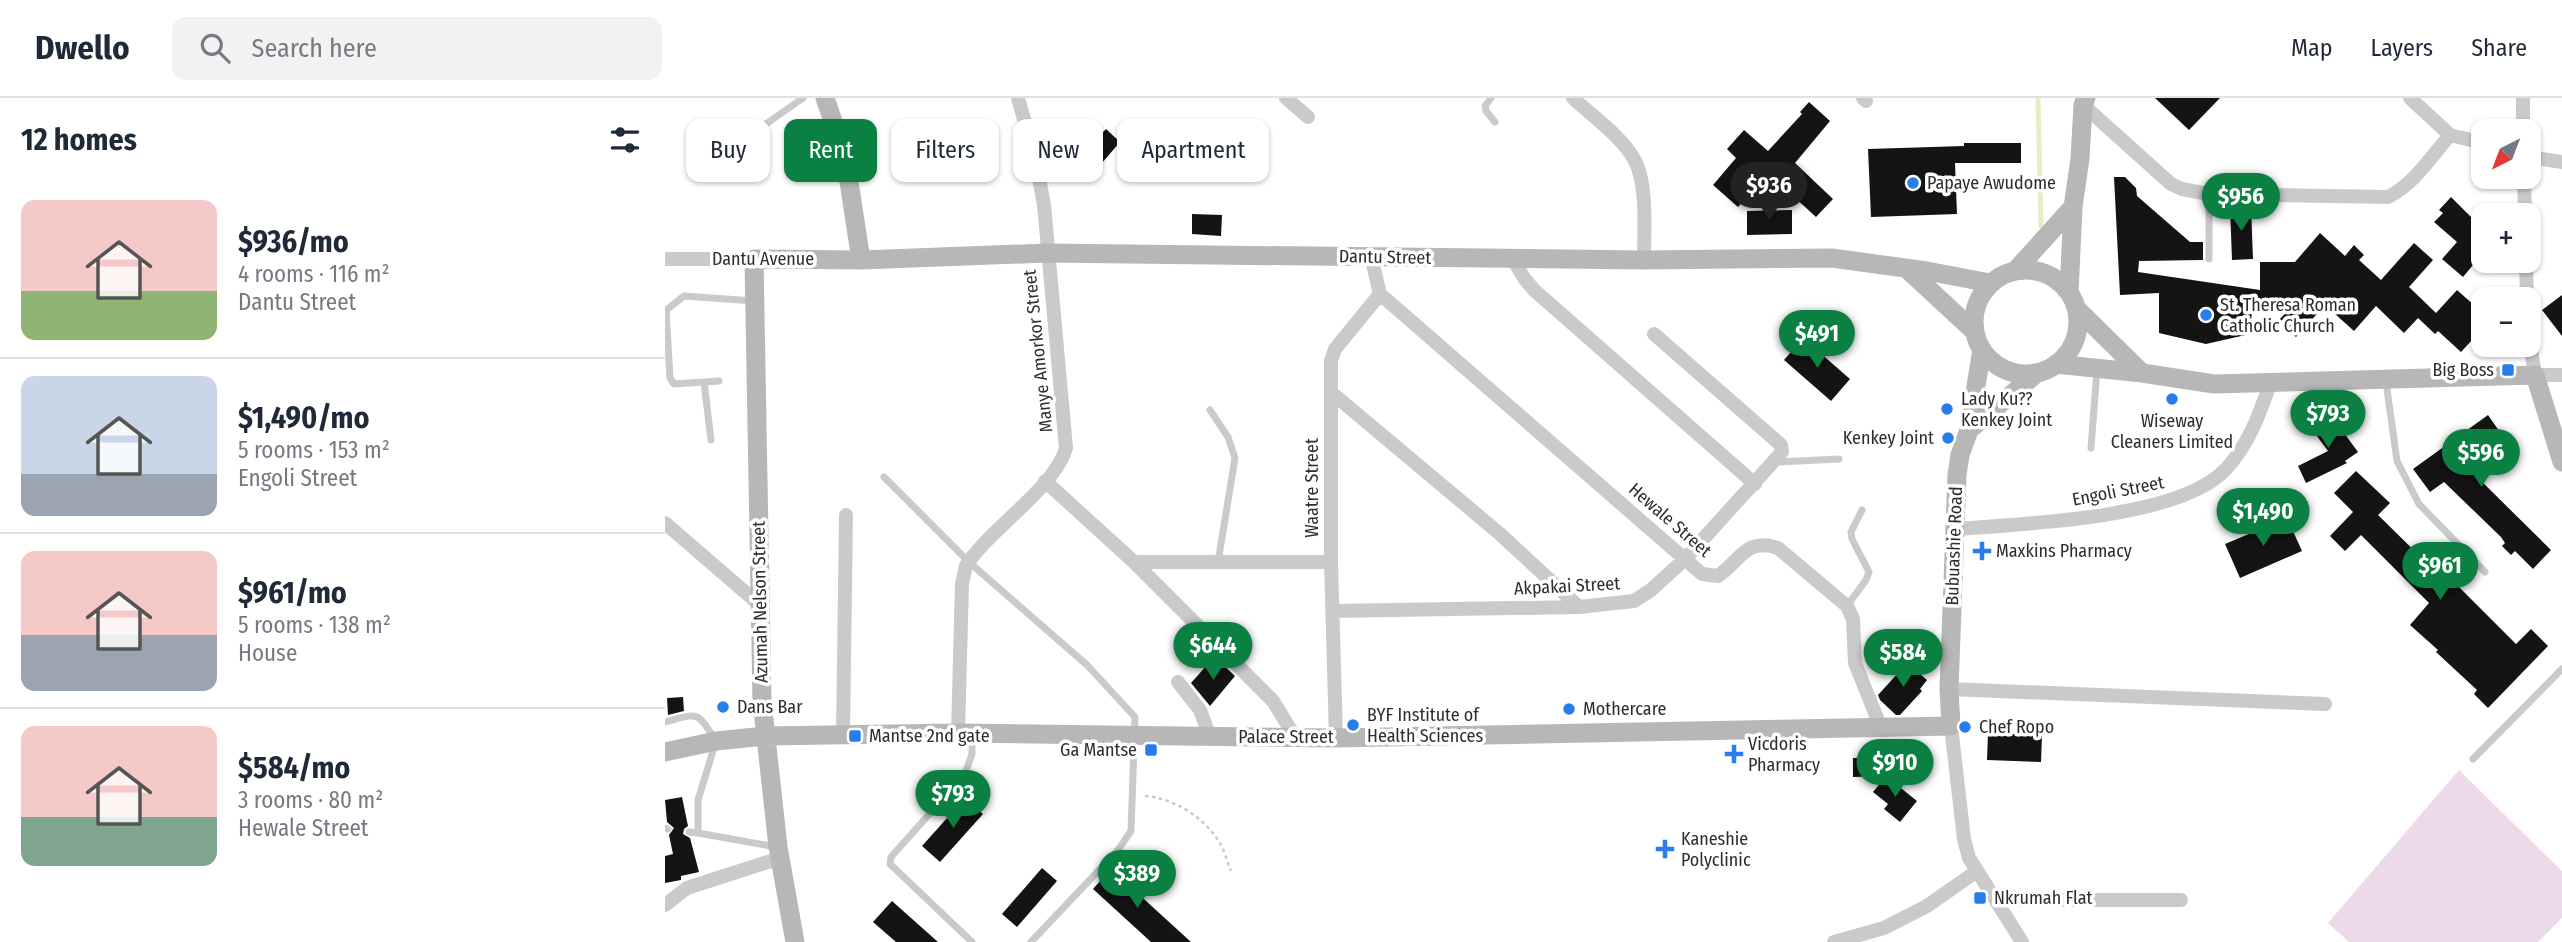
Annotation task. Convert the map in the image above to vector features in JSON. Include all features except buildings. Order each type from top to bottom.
[{"type":"street","points":[[825,98],[845,156],[861,260]]},
{"type":"street","name":"Manye Amorkor Street","points":[[969,562],[1045,481],[1064,455],[1067,440],[1044,205],[1036,162],[1018,98]]},
{"type":"street","points":[[1286,98],[1308,117]]},
{"type":"street","points":[[1573,98],[1627,149],[1635,160],[1641,188],[1644,260]]},
{"type":"street","points":[[2410,98],[2450,135],[2471,141]]},
{"type":"street","points":[[2523,98],[2523,119]]},
{"type":"street","points":[[2085,102],[2171,184],[2209,194],[2388,197],[2401,190],[2450,135]]},
{"type":"street","points":[[1969,430],[2037,373],[2056,364],[2068,353],[2075,339],[2078,324],[2073,301],[2073,207],[2085,102]]},
{"type":"street","points":[[2541,159],[2562,162]]},
{"type":"street","points":[[2015,271],[2073,207]]},
{"type":"street","name":"Dantu Street","points":[[861,260],[1047,253],[1644,260],[1832,258],[1990,283]]},
{"type":"street","points":[[1371,256],[1380,294]]},
{"type":"street","points":[[1512,258],[1534,290],[1755,484]]},
{"type":"street","name":"Dantu Avenue","points":[[665,259],[861,260]]},
{"type":"street","name":"Azumah Nelson Street","points":[[754,259],[759,605],[765,736],[779,852],[796,942]]},
{"type":"street","points":[[1908,270],[1978,341],[1992,362],[2021,374],[2037,373]]},
{"type":"street","points":[[1978,341],[1974,315],[1979,298],[1990,283],[2002,275],[2030,270],[2059,282],[2073,301],[2142,373]]},
{"type":"street","name":"Waatre Street","points":[[1336,737],[1331,562],[1333,353],[1380,294]]},
{"type":"street","name":"Hewale Street","points":[[1380,294],[1702,574],[1718,576],[1752,546],[1764,543],[1778,548],[1847,606]]},
{"type":"street","points":[[1654,334],[1781,445],[1779,457]]},
{"type":"street","name":"Bubuashie Road","points":[[1978,341],[1969,430],[1960,455],[1957,475],[1949,689],[1951,726],[1964,839],[1977,871],[2022,942]]},
{"type":"street","points":[[2532,357],[2535,375],[2562,462]]},
{"type":"street","points":[[2056,364],[2214,384],[2562,375]]},
{"type":"street","name":"Engoli Street","points":[[1955,529],[2060,522],[2142,508],[2179,498],[2225,471],[2251,436],[2270,384]]},
{"type":"street","points":[[1332,393],[1500,534],[1579,607]]},
{"type":"street","name":"Akpakai Street","points":[[1333,611],[1579,607],[1634,601],[1651,590],[1685,559],[1779,457]]},
{"type":"street","points":[[1045,481],[1134,562],[1273,701],[1295,737]]},
{"type":"street","points":[[843,735],[846,515]]},
{"type":"street","points":[[665,523],[759,605]]},
{"type":"street","points":[[965,733],[962,584],[969,562]]},
{"type":"street","points":[[1134,562],[1331,562]]},
{"type":"street","points":[[1847,606],[1853,619],[1855,663],[1881,728]]},
{"type":"street","points":[[1178,682],[1200,710],[1210,737]]},
{"type":"street","points":[[1949,689],[2325,704]]},
{"type":"street","name":"Palace Street","points":[[665,752],[716,741],[765,736],[965,733],[1336,737],[1951,726]]},
{"type":"street","points":[[665,905],[687,888],[779,852]]},
{"type":"street","points":[[1834,942],[1884,928],[1927,906],[1977,871]]},
{"type":"street","points":[[1997,900],[2181,900]]},
{"type":"lane","points":[[770,122],[803,98]]},
{"type":"lane","points":[[1491,98],[1485,106],[1486,111],[1496,122]]},
{"type":"lane","points":[[2209,194],[2209,259]]},
{"type":"lane","points":[[719,381],[674,384],[670,378],[666,311],[684,296],[754,301]]},
{"type":"lane","points":[[2091,448],[2097,369]]},
{"type":"lane","points":[[2386,381],[2397,461],[2402,472],[2419,504],[2485,572]]},
{"type":"lane","points":[[704,382],[711,440]]},
{"type":"lane","points":[[1210,410],[1227,437],[1235,458],[1218,562]]},
{"type":"lane","points":[[1779,457],[1839,459]]},
{"type":"lane","points":[[884,477],[969,562],[1087,665],[1135,717],[1131,831],[1031,942]]},
{"type":"lane","points":[[1847,606],[1869,572],[1851,533],[1862,510]]},
{"type":"lane","points":[[2473,759],[2562,668]]},
{"type":"lane","points":[[665,722],[693,714],[701,718],[716,741],[698,800],[698,832]]},
{"type":"lane","points":[[965,733],[972,754],[965,774],[891,857],[890,864],[972,942]]},
{"type":"lane","points":[[689,832],[779,852]]},
{"type":"path","points":[[1131,795],[1161,797],[1181,806],[1206,826],[1219,841],[1231,870]]},
{"type":"shaded area","points":[[2459,770],[2562,871],[2562,918],[2538,942],[2349,942],[2328,923]]},
{"type":"waterway","points":[[2038,98],[2041,226]]},
{"type":"place","name":"Papaye Awudome","points":[[1913,183]]},
{"type":"place","name":"St. Theresa Roman Catholic Church","points":[[2206,315]]},
{"type":"place","name":"Big Boss","points":[[2508,370]]},
{"type":"place","name":"Wiseway Cleaners Limited","points":[[2172,399]]},
{"type":"place","name":"Lady Ku?? Kenkey Joint","points":[[1947,409]]},
{"type":"place","name":"Kenkey Joint","points":[[1948,438]]},
{"type":"place","name":"Maxkins Pharmacy","points":[[1982,551]]},
{"type":"place","name":"Dans Bar","points":[[723,707]]},
{"type":"place","name":"Mothercare","points":[[1569,709]]},
{"type":"place","name":"BYF Institute of Health Sciences","points":[[1353,725]]},
{"type":"place","name":"Chef Ropo","points":[[1965,727]]},
{"type":"place","name":"Mantse 2nd gate","points":[[855,736]]},
{"type":"place","name":"Ga Mantse","points":[[1151,750]]},
{"type":"place","name":"Vicdoris Pharmacy","points":[[1734,754]]},
{"type":"place","name":"Kaneshie Polyclinic","points":[[1665,849]]},
{"type":"place","name":"Nkrumah Flat","points":[[1980,898]]}]
